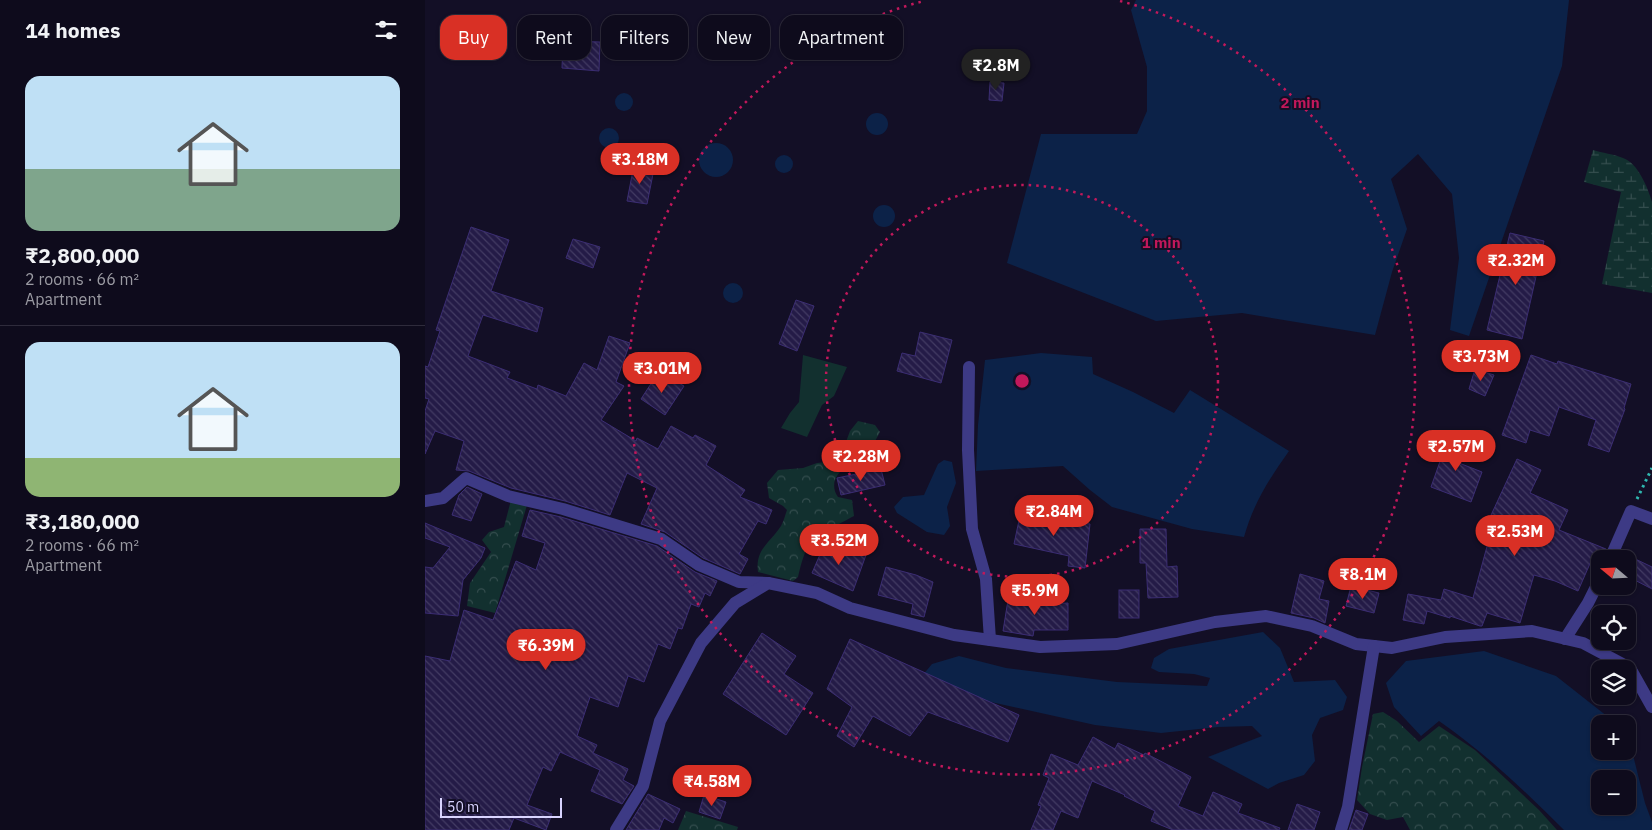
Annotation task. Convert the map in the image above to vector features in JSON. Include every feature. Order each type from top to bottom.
[{"type":"street","points":[[969,367],[968,450],[972,529],[988,590],[990,640]]},
{"type":"street","points":[[425,501],[443,498],[466,478],[508,496],[563,509],[661,540],[699,565],[739,582],[769,583],[817,593],[850,608],[954,635],[1041,647],[1117,644],[1215,622],[1266,616],[1312,626],[1355,644],[1392,648],[1445,637],[1532,632],[1583,643],[1630,668],[1652,707]]},
{"type":"street","points":[[1614,550],[1631,511],[1652,519]]},
{"type":"street","points":[[616,830],[643,786],[660,721],[701,643],[735,603],[769,583]]},
{"type":"street","points":[[1565,639],[1591,595]]},
{"type":"street","points":[[1341,830],[1348,807],[1374,646]]},
{"type":"path","points":[[1631,511],[1652,468]]},
{"type":"green space","points":[[1593,150],[1616,155],[1628,161],[1638,170],[1648,190],[1652,202],[1652,293],[1602,284],[1621,192],[1584,182]]},
{"type":"green space","points":[[803,355],[847,367],[834,396],[822,405],[807,437],[781,428],[799,402]]},
{"type":"green space","points":[[858,421],[875,425],[880,432],[863,463],[847,467],[839,473],[835,480],[834,489],[838,497],[852,500],[854,516],[817,538],[808,547],[798,577],[793,581],[758,572],[761,552],[781,526],[787,510],[769,498],[767,483],[778,470],[803,468],[817,463],[839,461],[850,431]]},
{"type":"green space","points":[[511,500],[527,505],[495,613],[467,606],[470,583],[491,552],[482,540],[489,532],[504,527]]},
{"type":"green space","points":[[1383,712],[1397,721],[1419,742],[1439,726],[1475,750],[1539,810],[1557,830],[1410,830],[1403,817],[1387,820],[1370,814],[1357,800],[1373,714]]},
{"type":"green space","points":[[686,811],[738,827],[737,830],[678,830]]},
{"type":"water","points":[[1136,0],[1569,0],[1562,66],[1469,336],[1450,330],[1459,258],[1452,194],[1418,154],[1391,179],[1407,229],[1392,272],[1375,335],[1242,313],[1156,321],[1007,263],[1041,134],[1137,134],[1147,111],[1147,67],[1131,10]]},
{"type":"water","points":[[620,93],[628,93],[633,98],[631,109],[620,111],[615,106],[615,98]]},
{"type":"water","points":[[877,113],[885,116],[888,124],[885,132],[877,135],[869,132],[866,124],[869,116]]},
{"type":"water","points":[[609,128],[616,131],[619,138],[616,145],[609,148],[602,145],[599,138],[602,131]]},
{"type":"water","points":[[716,143],[723,144],[728,148],[732,153],[732,167],[728,172],[723,176],[716,177],[709,176],[704,172],[700,167],[699,160],[700,153],[704,148],[709,144]]},
{"type":"water","points":[[780,155],[788,155],[793,160],[791,171],[780,173],[775,168],[775,160]]},
{"type":"water","points":[[884,205],[892,208],[895,216],[892,224],[884,227],[876,224],[873,216],[876,208]]},
{"type":"water","points":[[729,283],[737,283],[743,289],[743,297],[737,303],[729,303],[723,297],[723,289]]},
{"type":"water","points":[[1041,353],[1092,357],[1093,374],[1174,413],[1190,390],[1289,451],[1262,492],[1244,537],[1192,529],[1112,507],[1063,466],[976,471],[978,425],[985,360]]},
{"type":"water","points":[[944,460],[952,462],[956,483],[947,507],[950,526],[944,535],[927,532],[897,513],[894,507],[903,497],[924,495],[938,464]]},
{"type":"water","points":[[1263,632],[1280,648],[1294,682],[1335,680],[1347,697],[1343,710],[1320,718],[1312,735],[1315,761],[1304,775],[1279,783],[1268,789],[1208,757],[1262,736],[1252,726],[1218,727],[1161,733],[1095,725],[932,689],[922,676],[932,664],[959,656],[1006,668],[1117,682],[1207,686],[1210,678],[1194,674],[1159,672],[1151,668],[1154,658],[1169,649]]},
{"type":"water","points":[[1484,651],[1556,676],[1606,715],[1591,715],[1591,760],[1634,760],[1645,803],[1652,822],[1652,830],[1564,830],[1504,772],[1439,721],[1421,736],[1394,707],[1386,683],[1406,661]]},
{"type":"building","points":[[591,42],[600,42],[599,71],[562,68],[562,60],[591,60]]},
{"type":"building","points":[[990,82],[1004,83],[1002,101],[989,100]]},
{"type":"building","points":[[634,165],[654,169],[647,204],[627,201]]},
{"type":"building","points":[[471,227],[509,240],[491,291],[543,308],[537,332],[483,315],[468,356],[510,372],[507,378],[537,389],[538,385],[566,396],[584,363],[597,370],[609,336],[630,343],[616,382],[624,386],[601,420],[636,441],[637,438],[658,449],[671,426],[693,438],[695,435],[716,446],[706,465],[745,490],[740,497],[772,510],[766,524],[758,521],[739,554],[748,559],[740,574],[703,558],[665,532],[641,524],[657,488],[627,473],[610,515],[565,501],[511,488],[469,471],[456,470],[464,441],[435,431],[425,454],[425,411],[429,399],[425,398],[425,366],[428,367],[440,331],[436,330]]},
{"type":"building","points":[[1510,233],[1544,241],[1522,339],[1487,330]]},
{"type":"building","points":[[573,239],[600,247],[593,268],[566,258]]},
{"type":"building","points":[[796,300],[814,306],[797,351],[779,344]]},
{"type":"building","points":[[920,332],[952,340],[941,383],[897,371],[902,353],[915,356]]},
{"type":"building","points":[[1531,355],[1557,364],[1558,361],[1631,384],[1625,409],[1609,452],[1588,445],[1596,420],[1559,407],[1549,436],[1530,430],[1526,443],[1502,435]]},
{"type":"building","points":[[1475,369],[1494,375],[1485,396],[1469,389]]},
{"type":"building","points":[[656,376],[668,384],[671,378],[684,386],[665,415],[641,399]]},
{"type":"building","points":[[1449,436],[1467,442],[1459,463],[1482,472],[1471,502],[1431,487]]},
{"type":"building","points":[[1517,459],[1541,470],[1530,493],[1568,510],[1559,530],[1606,549],[1591,550],[1591,561],[1578,591],[1555,581],[1534,575],[1520,623],[1487,613],[1482,626],[1480,626],[1427,611],[1424,624],[1403,620],[1408,594],[1441,600],[1444,589],[1473,598],[1492,528],[1486,526]]},
{"type":"building","points":[[881,469],[885,485],[841,495],[837,478]]},
{"type":"building","points":[[467,487],[482,494],[471,521],[452,515],[459,495]]},
{"type":"building","points":[[530,510],[561,517],[657,546],[695,572],[717,581],[710,596],[705,593],[699,607],[691,604],[682,629],[678,628],[670,649],[658,644],[644,682],[628,676],[618,707],[590,697],[577,736],[597,745],[593,753],[628,769],[623,780],[634,786],[622,804],[591,791],[600,770],[560,752],[551,771],[543,767],[527,805],[552,814],[546,830],[514,818],[509,830],[425,830],[425,656],[450,661],[464,610],[493,620],[516,561],[536,570],[545,543],[522,536]]},
{"type":"building","points":[[1021,511],[1049,516],[1048,519],[1090,524],[1085,568],[1068,566],[1069,556],[1014,544]]},
{"type":"building","points":[[425,523],[485,548],[481,558],[463,580],[458,616],[425,613],[425,567],[433,568],[450,547],[425,538]]},
{"type":"building","points":[[1140,529],[1166,529],[1167,567],[1177,566],[1178,597],[1148,598],[1146,563],[1140,563]]},
{"type":"building","points":[[825,543],[853,555],[854,551],[866,555],[853,591],[812,573]]},
{"type":"building","points":[[1636,559],[1652,567],[1652,589],[1636,581]]},
{"type":"building","points":[[886,567],[933,582],[924,617],[911,614],[913,604],[878,595]]},
{"type":"building","points":[[1300,574],[1324,581],[1319,599],[1329,601],[1325,623],[1314,618],[1291,613]]},
{"type":"building","points":[[1351,586],[1379,593],[1374,613],[1346,606]]},
{"type":"building","points":[[1119,590],[1139,590],[1139,618],[1119,618]]},
{"type":"building","points":[[1022,592],[1039,595],[1038,604],[1068,603],[1068,630],[1034,630],[1033,636],[1003,631],[1008,600],[1020,602]]},
{"type":"building","points":[[762,633],[796,656],[784,674],[813,693],[786,735],[723,694]]},
{"type":"building","points":[[850,639],[1019,715],[1008,742],[928,712],[910,736],[873,716],[854,747],[837,736],[852,707],[827,689]]},
{"type":"building","points":[[1093,737],[1115,749],[1118,743],[1144,755],[1145,753],[1191,777],[1178,806],[1203,816],[1213,792],[1242,804],[1238,813],[1280,828],[1279,830],[1173,830],[1151,821],[1155,811],[1125,795],[1092,781],[1078,818],[1061,811],[1053,830],[1031,830],[1041,806],[1038,805],[1049,778],[1043,775],[1051,754],[1078,765]]},
{"type":"building","points":[[648,794],[680,809],[673,823],[664,818],[659,830],[626,830]]},
{"type":"building","points":[[704,795],[726,802],[720,819],[699,812]]},
{"type":"building","points":[[1297,804],[1320,812],[1314,830],[1288,830]]},
{"type":"building","points":[[1356,810],[1368,814],[1362,830],[1349,830]]}]
